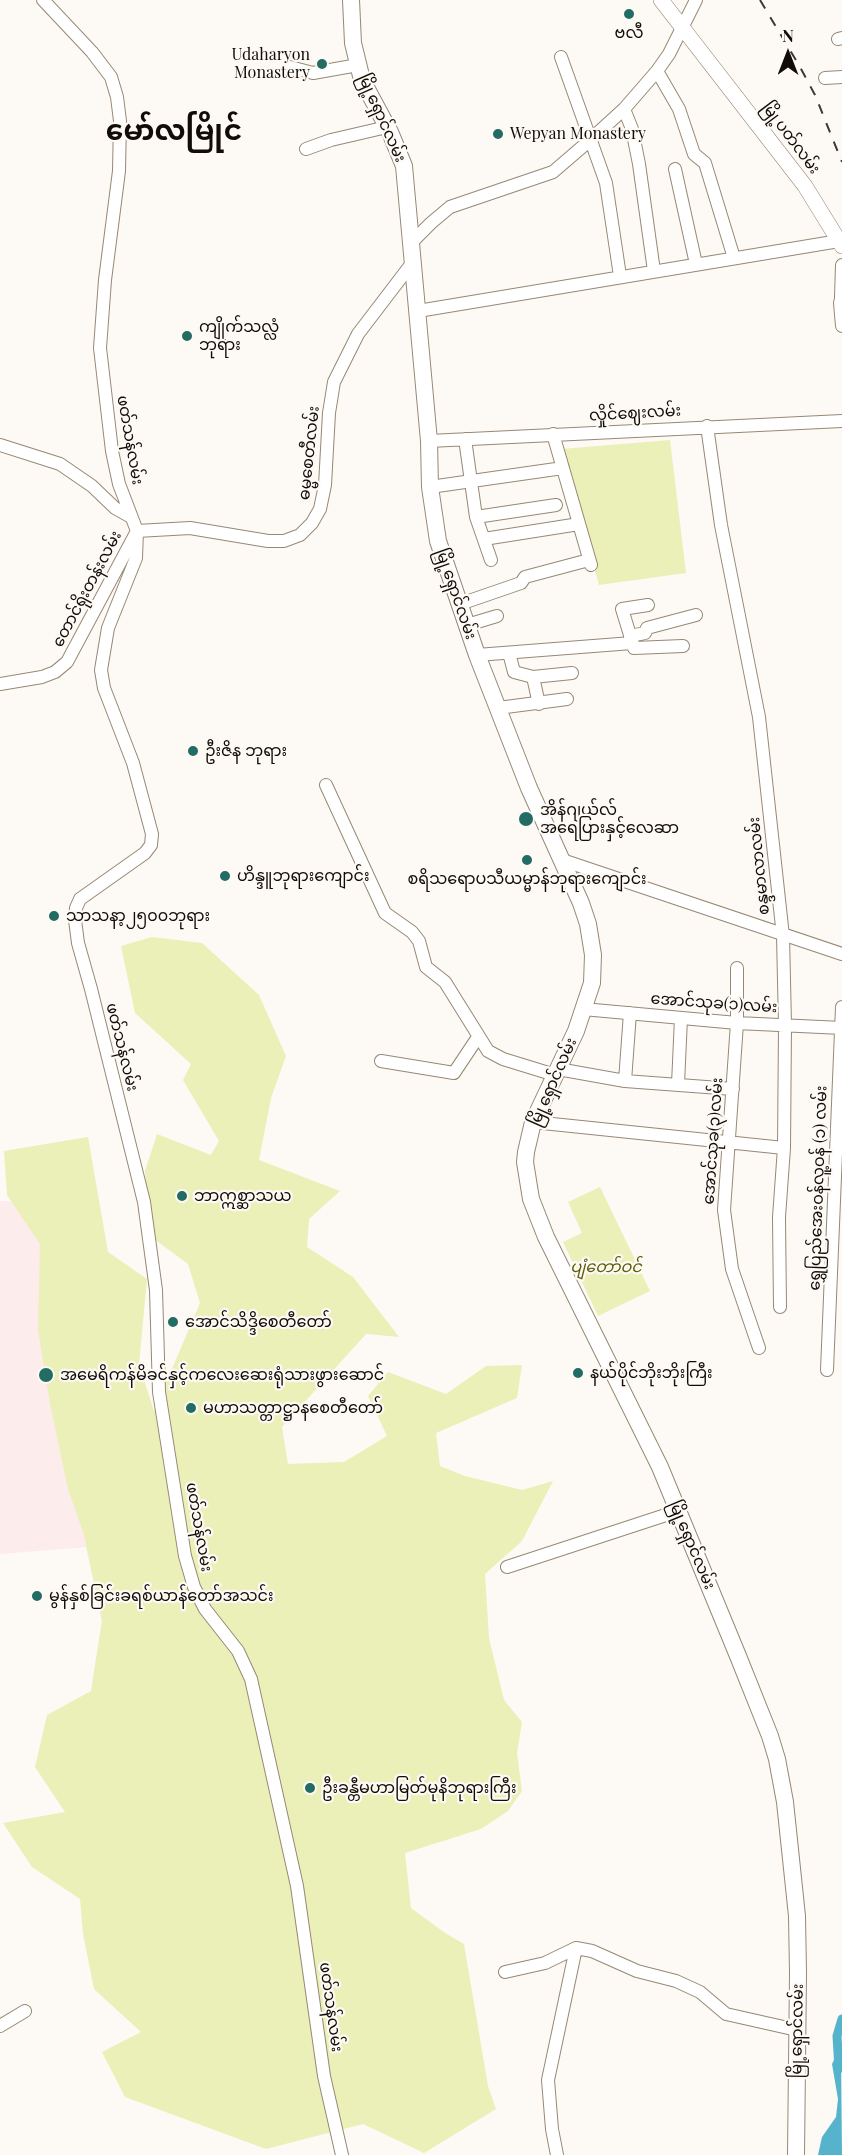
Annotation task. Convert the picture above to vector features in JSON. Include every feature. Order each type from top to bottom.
[{"type":"highway","name":"မြို့ရှောင်လမ်း","points":[[351,0],[353,43],[362,80],[401,154],[404,166],[429,441],[430,487],[438,541],[477,655],[529,788],[588,924],[593,955],[592,983],[570,1047],[533,1122],[525,1162],[531,1199],[546,1237],[660,1467],[742,1666],[777,1759],[785,1802],[797,1916],[796,2155]]},
{"type":"main road","name":"မြို့ပတ်လမ်း","points":[[661,0],[805,186],[841,243]]},
{"type":"street","name":"ဖတ်သန်လမ်း","points":[[43,0],[92,52],[111,77],[117,97],[120,121],[119,171],[105,280],[100,348],[112,451],[119,484],[137,531],[136,558],[108,628],[101,670],[104,688],[134,764],[152,834],[151,845],[145,853],[80,899],[75,908],[78,943],[144,1202],[156,1290],[159,1392],[185,1556],[194,1587],[201,1601],[238,1651],[251,1679],[297,1886],[324,2076],[342,2155]]},
{"type":"street","points":[[412,242],[450,207],[553,172],[624,109],[657,71],[683,28],[696,0]]},
{"type":"street","points":[[561,57],[589,141],[606,183],[620,276]]},
{"type":"street","points":[[290,68],[313,73],[358,65]]},
{"type":"street","points":[[657,71],[679,109],[694,154],[705,163],[734,258]]},
{"type":"street","points":[[825,78],[842,77]]},
{"type":"street","points":[[624,109],[632,129],[639,164],[654,271]]},
{"type":"street","points":[[306,149],[331,140],[387,127]]},
{"type":"street","points":[[675,169],[696,264]]},
{"type":"street","points":[[418,311],[620,276],[841,243]]},
{"type":"street","name":"ဓမ္မစေတီလမ်း","points":[[137,531],[190,528],[268,541],[284,541],[300,535],[312,523],[320,509],[325,485],[329,413],[334,382],[358,334],[413,262]]},
{"type":"street","points":[[842,265],[842,326]]},
{"type":"street","name":"လှိုင်ဈေးလမ်း","points":[[429,441],[842,421]]},
{"type":"street","name":"စန္ဒမာလာလမ်း","points":[[707,426],[720,525],[759,717],[783,936],[785,1025],[784,1148],[779,1217],[780,1307]]},
{"type":"street","points":[[460,604],[521,583],[525,577],[590,563],[553,434]]},
{"type":"street","points":[[465,439],[476,516],[491,560]]},
{"type":"street","points":[[0,445],[60,464],[92,486],[115,508],[131,517]]},
{"type":"street","points":[[430,487],[563,468]]},
{"type":"street","points":[[476,516],[556,505]]},
{"type":"street","points":[[484,539],[579,524]]},
{"type":"street","name":"တောင်ရိုးတန်းလမ်း","points":[[0,684],[42,677],[55,672],[67,662],[137,531]]},
{"type":"street","points":[[648,605],[622,609],[631,639],[637,649],[683,646]]},
{"type":"street","points":[[477,655],[631,639],[645,633],[647,628],[696,615]]},
{"type":"street","points":[[467,626],[497,616]]},
{"type":"street","points":[[509,653],[514,672],[533,677],[572,674]]},
{"type":"street","points":[[533,677],[539,704]]},
{"type":"street","points":[[498,708],[567,699]]},
{"type":"street","points":[[326,785],[385,913],[412,932],[419,940],[426,967],[445,982],[488,1051],[503,1059],[556,1072],[625,1081],[733,1089]]},
{"type":"street","points":[[562,860],[842,954]]},
{"type":"street","name":"အောင်သုခ(၃)လမ်း","points":[[737,968],[737,1023],[724,1210],[732,1269],[759,1348]]},
{"type":"street","name":"ရွှေပြည်အေးဝန်လူ့ဝန် (၁) လမ်း","points":[[827,1370],[842,1007]]},
{"type":"street","name":"အောင်သုခ(၁)လမ်း","points":[[583,1009],[737,1023],[841,1028]]},
{"type":"street","points":[[625,1081],[630,1013]]},
{"type":"street","points":[[678,1084],[681,1017]]},
{"type":"street","points":[[381,1062],[454,1073],[478,1037]]},
{"type":"street","points":[[533,1122],[784,1148]]},
{"type":"street","points":[[507,1567],[678,1511]]},
{"type":"street","points":[[557,2155],[552,2129],[548,2080],[576,1948]]},
{"type":"street","points":[[505,1972],[545,1963],[576,1948],[592,1951],[637,1971],[692,1988],[726,2014],[797,2030]]},
{"type":"street","points":[[0,2026],[25,2011]]},
{"type":"shaded area","name":"အမေရိကန်မိခင်နှင့်ကလေးဆေးရုံသားဖွားဆောင်","points":[[0,1201],[64,1203],[142,1672],[93,1677],[102,1621],[86,1547],[0,1554]]},
{"type":"green space","points":[[670,440],[686,573],[599,585],[561,449]]},
{"type":"green space","points":[[152,937],[202,943],[259,995],[286,1056],[271,1098],[259,1160],[340,1191],[309,1219],[307,1247],[353,1277],[399,1337],[366,1334],[282,1427],[288,1464],[344,1462],[387,1436],[368,1396],[388,1372],[446,1394],[486,1366],[522,1365],[517,1398],[436,1433],[440,1466],[465,1476],[522,1490],[553,1481],[522,1541],[485,1574],[489,1638],[504,1700],[522,1722],[517,1753],[522,1791],[508,1811],[481,1829],[405,1853],[411,1908],[464,1944],[488,2086],[496,2109],[424,2153],[363,2124],[266,2149],[125,2097],[102,2052],[141,2032],[94,1989],[83,1934],[80,1899],[32,1867],[3,1823],[65,1812],[35,1767],[47,1715],[91,1691],[102,1621],[84,1535],[68,1489],[50,1404],[38,1330],[40,1244],[7,1195],[4,1151],[88,1137],[108,1252],[147,1279],[139,1364],[154,1411],[200,1303],[188,1264],[150,1236],[145,1171],[157,1134],[211,1155],[219,1141],[183,1080],[191,1064],[135,1013],[121,946]]},
{"type":"green space","name":"ပျံတော်ဝင်","points":[[600,1187],[650,1291],[598,1316],[563,1242],[582,1233],[568,1202]]},
{"type":"water","points":[[836,2056],[841,2057],[842,2155],[818,2155],[822,2137],[836,2117],[838,2099],[832,2064]]},
{"type":"waterway","points":[[839,2069],[837,2036],[842,2019]]},
{"type":"railway","points":[[760,0],[815,95],[842,162]]},
{"type":"place","name":"ဗလီ","points":[[629,14]]},
{"type":"place","name":"Udaharyon Monastery","points":[[322,64]]},
{"type":"place","name":"Wepyan Monastery","points":[[498,134]]},
{"type":"place","name":"ကျိုက်သလ္လံ ဘုရား","points":[[187,336]]},
{"type":"place","name":"ဦးဇိန ဘုရား","points":[[193,751]]},
{"type":"place","name":"အိန်ဂျယ်လ် အရေပြားနှင့်လေဆာ","points":[[526,819]]},
{"type":"place","name":"စရိသရောပသီယမ္မာန်ဘုရားကျောင်း","points":[[527,860]]},
{"type":"place","name":"ဟိန္ဒူဘုရားကျောင်း","points":[[225,876]]},
{"type":"place","name":"သာသနာ့၂၅၀၀ဘုရား","points":[[54,916]]},
{"type":"place","name":"ဘာဣစ္ဆာသယ","points":[[182,1196]]},
{"type":"place","name":"အောင်သိဒ္ဒိစေတီတော်","points":[[173,1322]]},
{"type":"place","name":"နယ်ပိုင်ဘိုးဘိုးကြီး","points":[[578,1373]]},
{"type":"place","name":"အမေရိကန်မိခင်နှင့်ကလေးဆေးရုံသားဖွားဆောင်","points":[[46,1375]]},
{"type":"place","name":"မဟာသတ္တာဋ္ဌာနစေတီတော်","points":[[191,1408]]},
{"type":"place","name":"မွန်နှစ်ခြင်းခရစ်ယာန်တော်အသင်း","points":[[37,1596]]},
{"type":"place","name":"ဦးခန္တီမဟာမြတ်မုနိဘုရားကြီး","points":[[310,1788]]},
{"type":"district","name":"မော်လမြိုင်","points":[[174,131]]}]
